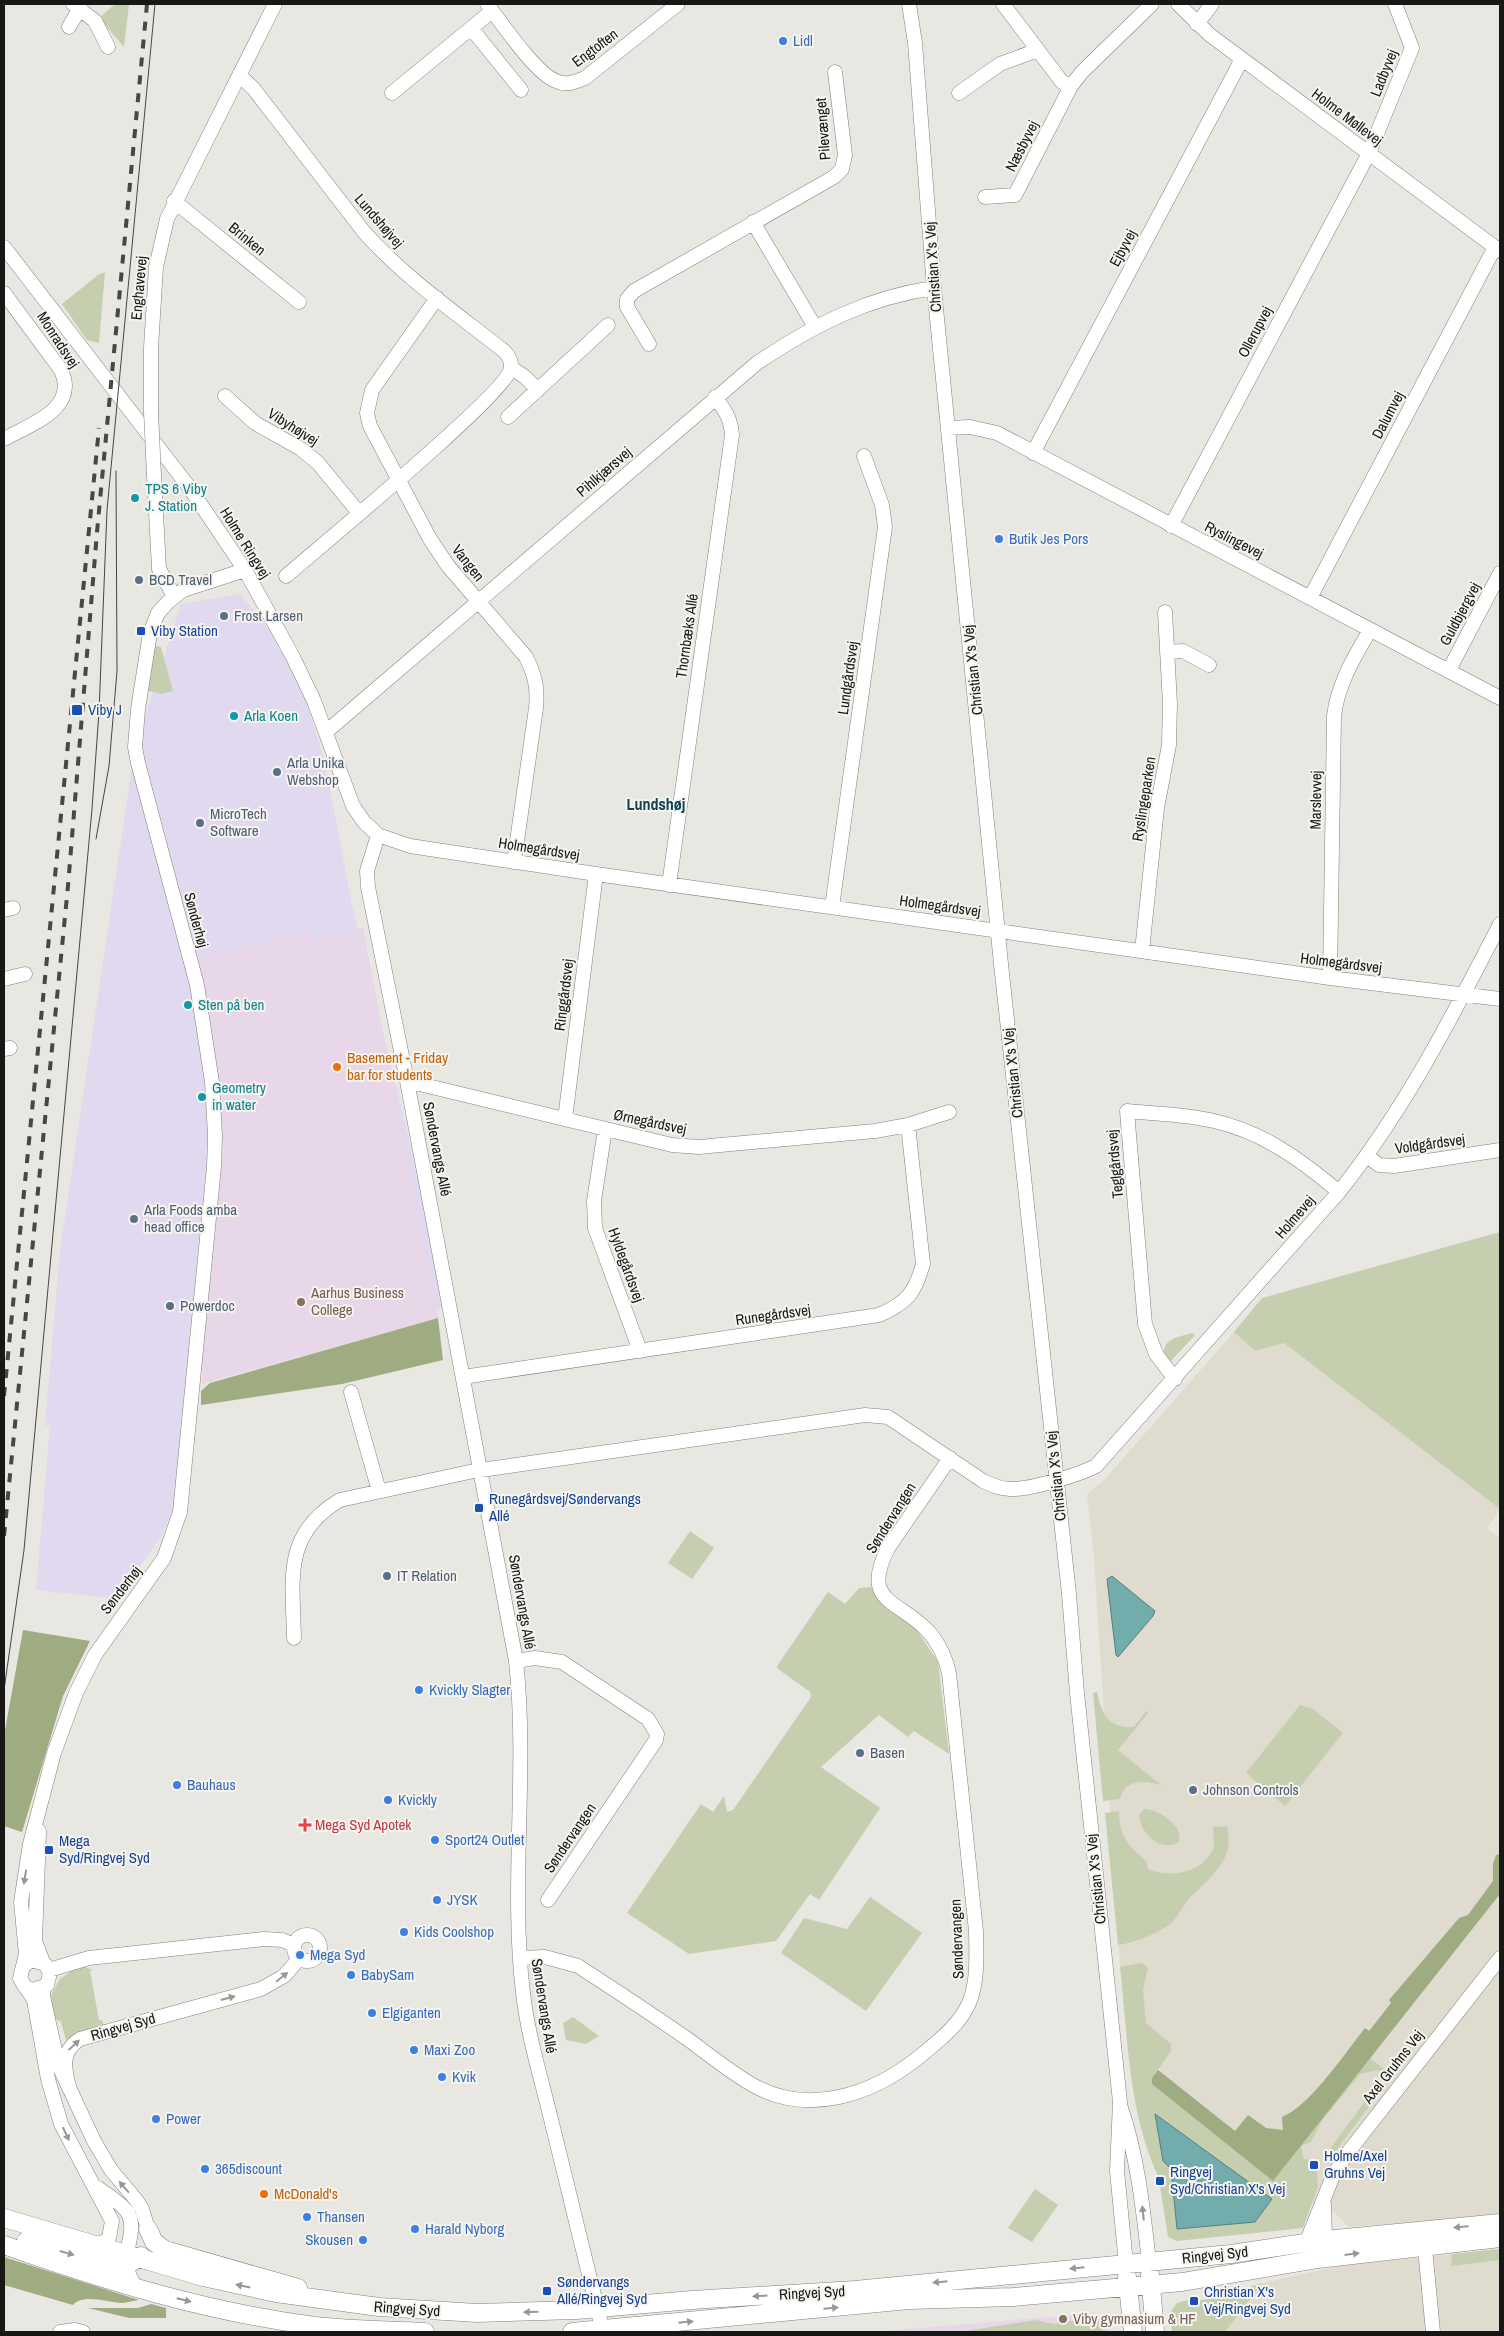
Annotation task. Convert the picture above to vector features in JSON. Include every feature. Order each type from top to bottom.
[{"type":"main road","name":"Ringvej Syd","points":[[4,2218],[93,2245],[130,2260],[233,2284],[343,2304],[477,2313],[597,2308],[855,2290],[1264,2250],[1325,2240],[1500,2238]]},
{"type":"main road","name":"Ringvej Syd","points":[[572,2332],[603,2331],[908,2300],[1013,2298],[1151,2285],[1245,2272],[1500,2223]]},
{"type":"main road","points":[[4,2235],[110,2265],[130,2260],[148,2228]]},
{"type":"main road","points":[[148,2228],[154,2242],[165,2250],[207,2264],[279,2282],[343,2304]]},
{"type":"main road","points":[[1245,2272],[1317,2250],[1325,2240]]},
{"type":"main road","name":"Ringvej Syd","points":[[4,2245],[137,2288],[215,2308],[316,2326],[425,2332]]},
{"type":"main road","name":"Christian X's Vej","points":[[1148,2262],[1155,2332]]},
{"type":"main road","name":"Christian X's Vej","points":[[1126,2264],[1133,2332]]},
{"type":"street","name":"Enghavevej","points":[[174,596],[159,569],[151,412],[150,348],[156,267],[166,219],[174,201],[275,4]]},
{"type":"street","name":"Engtoften","points":[[392,92],[471,28],[490,7],[542,72],[556,82],[571,84],[585,78],[678,4]]},
{"type":"street","name":"Christian X's Vej","points":[[909,4],[915,43],[934,288],[998,931],[1069,1594],[1076,1693],[1120,2102],[1117,2171],[1126,2264]]},
{"type":"street","name":"Christian X's Vej","points":[[915,43],[916,4]]},
{"type":"street","points":[[1003,4],[1062,82],[1071,86]]},
{"type":"street","name":"Næsbyvej","points":[[985,197],[1015,195],[1071,86],[1082,72],[1152,4]]},
{"type":"street","name":"Holme Møllevej","points":[[1178,4],[1197,24],[1242,59],[1498,249]]},
{"type":"street","points":[[1197,24],[1212,4]]},
{"type":"street","name":"Ladbyvej","points":[[1369,153],[1412,48],[1396,4]]},
{"type":"street","points":[[69,27],[76,6],[95,21],[108,47]]},
{"type":"street","points":[[471,28],[521,90]]},
{"type":"street","points":[[959,93],[1000,64],[1038,50]]},
{"type":"street","name":"Ejbyvej","points":[[1033,453],[1242,59]]},
{"type":"street","name":"Pilevænget","points":[[649,344],[627,307],[626,299],[634,290],[834,177],[842,169],[844,155],[835,72]]},
{"type":"street","name":"Lundshøjvej","points":[[239,75],[253,88],[371,239],[404,273],[504,351],[509,357],[512,368],[525,377],[538,390]]},
{"type":"street","name":"Ollerupvej","points":[[1171,526],[1369,153]]},
{"type":"street","name":"Brinken","points":[[174,201],[299,302]]},
{"type":"street","points":[[753,222],[815,327]]},
{"type":"street","name":"Holme Ringvej","points":[[4,247],[189,488],[245,570],[293,657],[326,732],[352,806],[358,816],[378,835]]},
{"type":"street","name":"Dalumvej","points":[[1310,598],[1498,249]]},
{"type":"street","name":"Pihlkjærsvej","points":[[326,732],[757,363],[815,327],[842,314],[893,296],[934,288]]},
{"type":"street","name":"Monradsvej","points":[[4,293],[61,370],[66,385],[66,395],[53,411],[4,439]]},
{"type":"street","name":"Vangen","points":[[437,298],[372,390],[368,401],[370,426],[430,539],[448,566],[526,657],[535,674],[538,689],[514,862]]},
{"type":"street","points":[[508,417],[608,325]]},
{"type":"street","points":[[286,576],[398,480],[496,390],[512,368]]},
{"type":"street","name":"Vibyhøjvej","points":[[225,396],[255,423],[301,449],[318,463],[359,513]]},
{"type":"street","name":"Thornbæks Allé","points":[[669,885],[732,435],[731,421],[727,412],[715,397]]},
{"type":"street","name":"Ryslingevej","points":[[948,428],[982,428],[1500,698]]},
{"type":"street","name":"Lundgårdsvej","points":[[832,907],[885,527],[884,515],[864,456]]},
{"type":"street","name":"Sønderhøj","points":[[23,1966],[26,1954],[21,1902],[30,1844],[54,1753],[76,1694],[106,1637],[156,1571],[171,1544],[180,1512],[214,1167],[215,1136],[212,1082],[198,986],[135,747],[138,709],[150,633],[158,613],[174,596],[183,590],[245,570]]},
{"type":"street","name":"Guldbjergvej","points":[[1449,670],[1500,573]]},
{"type":"street","name":"Ryslingeparken","points":[[1142,951],[1157,808],[1168,745],[1170,704],[1165,612]]},
{"type":"street","name":"Marslevvej","points":[[1330,978],[1334,716],[1336,698],[1342,679],[1370,630]]},
{"type":"street","points":[[1167,652],[1183,651],[1209,665]]},
{"type":"street","name":"Holmegårdsvej","points":[[378,835],[410,846],[669,885],[1330,978],[1500,999]]},
{"type":"street","name":"Søndervangs Allé","points":[[378,835],[367,870],[368,887],[464,1377],[516,1661],[522,1762],[518,1904],[520,1958],[524,1995],[536,2058],[603,2331]]},
{"type":"street","name":"Ringgårdsvej","points":[[565,1119],[596,874]]},
{"type":"street","name":"Holmevej","points":[[1056,1479],[1080,1474],[1096,1466],[1339,1192],[1367,1156],[1417,1080],[1500,924]]},
{"type":"street","points":[[4,979],[26,974]]},
{"type":"street","name":"Ørnegårdsvej","points":[[407,1081],[672,1145],[699,1147],[819,1137],[908,1125],[948,1112]]},
{"type":"street","name":"Teglgårdsvej","points":[[1175,1379],[1156,1354],[1146,1324],[1127,1111],[1214,1121],[1255,1134],[1280,1147],[1339,1192]]},
{"type":"street","name":"Runegårdsvej","points":[[464,1377],[879,1316],[895,1308],[910,1297],[918,1281],[922,1264],[908,1125]]},
{"type":"street","name":"Hyldegårdsvej","points":[[605,1129],[594,1201],[595,1228],[640,1351]]},
{"type":"street","name":"Voldgårdsvej","points":[[1367,1156],[1379,1164],[1394,1166],[1500,1150]]},
{"type":"street","points":[[351,1392],[379,1491]]},
{"type":"street","points":[[294,1638],[292,1565],[304,1533],[331,1505],[340,1500],[379,1491],[480,1470],[878,1414],[888,1417],[983,1481],[998,1487],[1019,1488],[1056,1479]]},
{"type":"street","name":"Søndervangen","points":[[520,1958],[545,1957],[578,1966],[750,2084],[789,2100],[828,2100],[865,2089],[914,2061],[955,2026],[967,2009],[974,1992],[977,1971],[976,1931],[949,1673],[944,1654],[934,1638],[914,1619],[890,1604],[881,1591],[878,1578],[880,1564],[888,1548],[950,1458]]},
{"type":"street","name":"Søndervangen","points":[[516,1661],[535,1658],[562,1662],[648,1719],[658,1734],[656,1740],[548,1900]]},
{"type":"street","name":"Sønderhøj","points":[[39,1813],[36,1941],[46,1966]]},
{"type":"street","points":[[305,1935],[312,1936],[319,1944],[319,1952],[315,1958],[308,1961],[299,1959],[295,1954],[294,1945],[298,1938],[305,1935]]},
{"type":"street","points":[[93,2245],[108,2240],[112,2224],[57,2113],[46,2072],[34,2000],[20,1978],[23,1966],[32,1960],[46,1966],[89,1958],[264,1939],[282,1940],[294,1945]]},
{"type":"street","name":"Axel Gruhns Vej","points":[[1306,2243],[1324,2204],[1333,2176],[1352,2146],[1500,1958]]},
{"type":"street","name":"Ringvej Syd","points":[[70,2090],[64,2059],[69,2048],[80,2039],[261,1989],[284,1976],[299,1959]]},
{"type":"street","points":[[27,1988],[36,1990],[44,1987],[50,1980],[46,1966]]},
{"type":"street","name":"Ringvej Syd","points":[[44,1987],[43,1996],[51,2041],[58,2064],[110,2170],[142,2210],[148,2228]]},
{"type":"street","name":"Christian X's Vej","points":[[1120,2102],[1131,2137],[1137,2166],[1148,2262]]},
{"type":"street","points":[[91,2183],[125,2210],[129,2216],[130,2260],[128,2274],[137,2288]]},
{"type":"street","name":"Axel Gruhns Vej","points":[[1324,2204],[1325,2240]]},
{"type":"street","points":[[1424,2238],[1433,2332]]},
{"type":"street","points":[[60,2332],[75,2330],[83,2332]]},
{"type":"shaded area","points":[[240,594],[293,657],[325,763],[352,905],[450,1307],[189,1373],[173,1509],[162,1535],[138,1569],[111,1598],[36,1590],[50,1426],[45,1425],[60,1250],[135,747],[181,604]]},
{"type":"shaded area","points":[[363,928],[439,1318],[202,1384],[220,1136],[220,1069],[198,959],[310,932],[313,944]]},
{"type":"shaded area","name":"Johnson Controls","points":[[1234,1332],[1255,1351],[1284,1343],[1500,1509],[1487,1528],[1500,1539],[1500,2215],[1349,2227],[1334,2212],[1295,2198],[1133,2087],[1120,1967],[1094,1557],[1087,1494],[1104,1480]]},
{"type":"shaded area","points":[[1500,2249],[1500,2332],[1172,2332],[1170,2313],[1174,2306],[1180,2302],[1198,2302],[1198,2300],[1218,2297],[1262,2283],[1339,2266]]},
{"type":"shaded area","name":"Viby gymnasium & HF","points":[[1095,2313],[1109,2325],[1109,2332],[872,2332]]},
{"type":"green space","points":[[115,4],[129,4],[124,47],[99,18]]},
{"type":"green space","points":[[105,272],[99,343],[87,340],[62,304],[98,275]]},
{"type":"green space","points":[[153,646],[161,647],[173,691],[162,694],[145,690]]},
{"type":"green space","points":[[1500,1232],[1500,1509],[1284,1343],[1255,1351],[1234,1332],[1262,1298]]},
{"type":"green space","points":[[438,1318],[443,1360],[342,1384],[201,1405],[201,1391],[210,1383]]},
{"type":"green space","points":[[1192,1333],[1195,1335],[1170,1362],[1164,1357],[1165,1346],[1168,1343],[1176,1338]]},
{"type":"green space","points":[[690,1531],[714,1548],[692,1579],[668,1563]]},
{"type":"green space","points":[[871,1587],[886,1607],[916,1629],[938,1662],[949,1754],[914,1731],[908,1737],[879,1715],[821,1767],[880,1808],[819,1900],[810,1894],[776,1941],[689,1954],[627,1913],[701,1804],[713,1812],[724,1796],[727,1812],[733,1810],[811,1697],[810,1692],[778,1669],[777,1666],[828,1592],[845,1604],[859,1588]]},
{"type":"green space","points":[[23,1630],[90,1641],[63,1696],[22,1832],[4,1826],[4,1736]]},
{"type":"green space","points":[[1097,1692],[1104,1713],[1108,1719],[1118,1725],[1134,1727],[1146,1711],[1148,1713],[1118,1750],[1161,1785],[1149,1782],[1131,1784],[1122,1792],[1120,1799],[1103,1801],[1093,1693]]},
{"type":"green space","points":[[1300,1705],[1313,1709],[1343,1733],[1285,1806],[1246,1773]]},
{"type":"green space","points":[[1144,1809],[1163,1815],[1175,1825],[1180,1837],[1178,1843],[1164,1845],[1158,1843],[1147,1834],[1140,1822],[1139,1815]]},
{"type":"green space","points":[[1119,1811],[1120,1826],[1126,1840],[1144,1860],[1148,1869],[1160,1873],[1180,1873],[1201,1865],[1214,1848],[1213,1827],[1227,1826],[1229,1838],[1228,1849],[1219,1868],[1188,1900],[1172,1923],[1145,1938],[1118,1945],[1105,1813]]},
{"type":"green space","points":[[1500,1854],[1500,1894],[1273,2181],[1152,2084],[1152,2078],[1158,2070],[1235,2131],[1248,2115],[1266,2128],[1283,2130],[1282,2117],[1293,2111],[1315,2091],[1365,2028],[1369,2031],[1391,2003],[1389,2000],[1459,1918],[1468,1915],[1493,1881],[1493,1864],[1496,1855]]},
{"type":"green space","points":[[870,1897],[922,1933],[866,2011],[781,1953],[804,1918],[847,1929]]},
{"type":"green space","points":[[1142,1963],[1148,1968],[1143,1989],[1146,2023],[1171,2044],[1171,2051],[1152,2078],[1273,2180],[1370,2058],[1393,2076],[1378,2070],[1360,2074],[1321,2122],[1311,2142],[1301,2146],[1304,2159],[1314,2160],[1311,2162],[1314,2170],[1317,2169],[1318,2187],[1303,2228],[1177,2241],[1168,2237],[1160,2186],[1162,2185],[1161,2177],[1159,2178],[1149,2153],[1135,2101],[1120,1967]],"holes":[[[1171,2169],[1255,2222],[1177,2229]]]},
{"type":"green space","points":[[80,1965],[93,1970],[90,1971],[99,2020],[102,2020],[104,2026],[75,2034],[66,2040],[61,2022],[54,2018],[50,2004],[52,1993],[60,1979]]},
{"type":"green space","points":[[573,2017],[599,2036],[586,2044],[566,2040],[563,2023]]},
{"type":"green space","points":[[1378,2092],[1330,2159],[1329,2150],[1369,2096]]},
{"type":"green space","points":[[1035,2189],[1058,2205],[1032,2242],[1008,2228]]},
{"type":"green space","points":[[1500,2249],[1500,2260],[1451,2266],[1452,2254]]},
{"type":"green space","points":[[4,2257],[139,2300],[123,2303],[90,2299],[77,2301],[73,2305],[4,2285]]},
{"type":"green space","points":[[1262,2283],[1225,2332],[1172,2332],[1170,2313],[1177,2303],[1188,2300],[1189,2303],[1218,2297]]},
{"type":"green space","points":[[151,2304],[166,2308],[166,2318],[129,2318],[88,2308],[138,2308]]},
{"type":"green space","points":[[1089,2318],[1100,2322],[1103,2332],[959,2332],[1036,2320],[1053,2324]]},
{"type":"water","points":[[1112,1576],[1155,1611],[1153,1616],[1118,1657],[1116,1655],[1107,1579]]},
{"type":"water","points":[[1155,2114],[1272,2199],[1255,2222],[1177,2229],[1171,2169],[1163,2161]]},
{"type":"tram line","points":[[4,1690],[24,1550],[92,809],[99,712],[107,510],[155,4]]},
{"type":"tram line","points":[[96,839],[109,766],[117,671],[116,471]]},
{"type":"railway","points":[[4,1536],[68,886],[97,532],[147,4]]},
{"type":"railway","points":[[4,1396],[99,428]]},
{"type":"place","name":"Lidl","points":[[783,41]]},
{"type":"place","name":"TPS 6 Viby J. Station","points":[[135,498]]},
{"type":"place","name":"Butik Jes Pors","points":[[999,539]]},
{"type":"place","name":"BCD Travel","points":[[139,580]]},
{"type":"place","name":"Frost Larsen","points":[[224,616]]},
{"type":"place","name":"Viby Station","points":[[141,631]]},
{"type":"place","name":"Viby J","points":[[77,710]]},
{"type":"place","name":"Arla Koen","points":[[234,716]]},
{"type":"place","name":"Arla Unika Webshop","points":[[277,772]]},
{"type":"place","name":"MicroTech Software","points":[[200,823]]},
{"type":"place","name":"Sten på ben","points":[[188,1005]]},
{"type":"place","name":"Basement - Friday bar for students","points":[[337,1067]]},
{"type":"place","name":"Geometry in water","points":[[202,1097]]},
{"type":"place","name":"Arla Foods amba head office","points":[[134,1219]]},
{"type":"place","name":"Aarhus Business College","points":[[301,1302]]},
{"type":"place","name":"Powerdoc","points":[[170,1306]]},
{"type":"place","name":"Runegårdsvej/Søndervangs Allé","points":[[479,1508]]},
{"type":"place","name":"IT Relation","points":[[387,1576]]},
{"type":"place","name":"Kvickly Slagter","points":[[419,1690]]},
{"type":"place","name":"Basen","points":[[860,1753]]},
{"type":"place","name":"Bauhaus","points":[[177,1785]]},
{"type":"place","name":"Johnson Controls","points":[[1193,1790]]},
{"type":"place","name":"Kvickly","points":[[388,1800]]},
{"type":"place","name":"Mega Syd Apotek","points":[[305,1825]]},
{"type":"place","name":"Sport24 Outlet","points":[[435,1840]]},
{"type":"place","name":"Mega Syd/Ringvej Syd","points":[[49,1850]]},
{"type":"place","name":"JYSK","points":[[437,1900]]},
{"type":"place","name":"Kids Coolshop","points":[[404,1932]]},
{"type":"place","name":"Mega Syd","points":[[300,1955]]},
{"type":"place","name":"BabySam","points":[[351,1975]]},
{"type":"place","name":"Elgiganten","points":[[372,2013]]},
{"type":"place","name":"Maxi Zoo","points":[[414,2050]]},
{"type":"place","name":"Kvik","points":[[442,2077]]},
{"type":"place","name":"Power","points":[[156,2119]]},
{"type":"place","name":"Holme/Axel Gruhns Vej","points":[[1314,2165]]},
{"type":"place","name":"365discount","points":[[205,2169]]},
{"type":"place","name":"Ringvej Syd/Christian X's Vej","points":[[1160,2181]]},
{"type":"place","name":"McDonald's","points":[[264,2194]]},
{"type":"place","name":"Thansen","points":[[307,2217]]},
{"type":"place","name":"Harald Nyborg","points":[[415,2229]]},
{"type":"place","name":"Skousen","points":[[363,2240]]},
{"type":"place","name":"Søndervangs Allé/Ringvej Syd","points":[[547,2291]]},
{"type":"place","name":"Christian X's Vej/Ringvej Syd","points":[[1194,2301]]},
{"type":"place","name":"Viby gymnasium & HF","points":[[1063,2319]]},
{"type":"district","name":"Lundshøj","points":[[656,804]]}]
